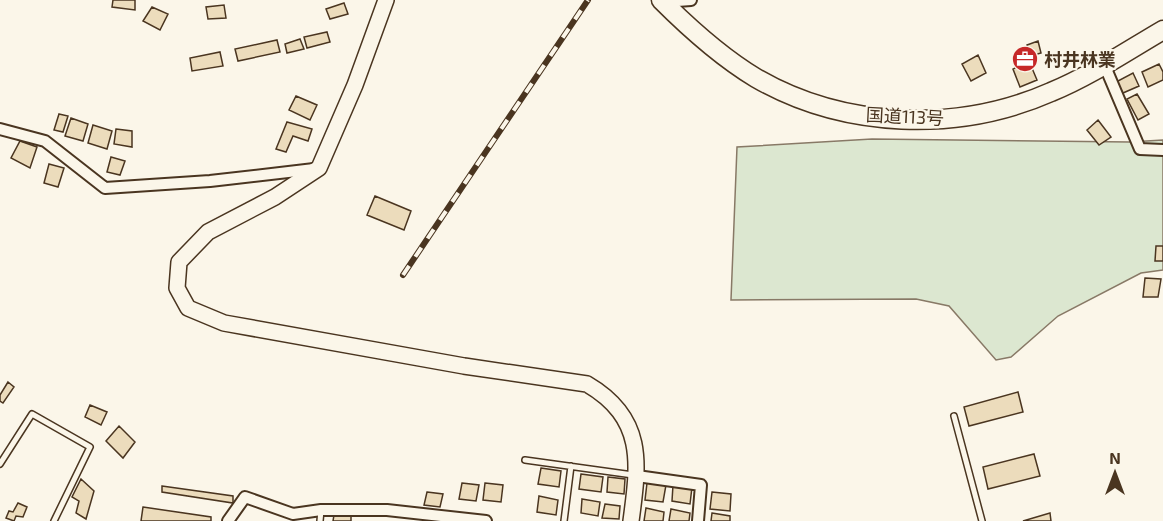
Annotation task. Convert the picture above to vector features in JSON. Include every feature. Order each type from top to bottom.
[{"type":"highway","name":"国道113号","points":[[662,1],[715,50],[757,78],[779,89],[831,108],[880,117],[929,120],[1001,110],[1052,92],[1163,30]]},
{"type":"street","points":[[386,0],[355,85],[319,168],[275,197],[208,232],[179,262],[177,288],[188,308],[224,323],[464,366],[586,384],[600,392],[616,406],[634,442],[637,476],[631,521]]},
{"type":"street","points":[[662,1],[691,0]]},
{"type":"street","points":[[1104,64],[1140,149],[1163,150]]},
{"type":"street","points":[[0,129],[45,141],[105,188],[210,181],[319,168]]},
{"type":"street","points":[[637,476],[701,485],[698,521]]},
{"type":"street","points":[[228,521],[245,497],[293,514],[387,515],[486,521]]},
{"type":"lane","points":[[0,464],[32,414],[90,447],[54,521]]},
{"type":"lane","points":[[954,416],[982,521]]},
{"type":"lane","points":[[525,460],[637,476]]},
{"type":"lane","points":[[564,521],[571,466]]},
{"type":"green space","points":[[872,139],[1130,142],[1163,140],[1163,270],[1141,273],[1058,316],[1011,357],[996,360],[949,306],[916,299],[731,300],[737,147]]},
{"type":"building","points":[[113,0],[135,0],[135,10],[112,7]]},
{"type":"building","points":[[344,3],[348,14],[330,19],[326,9]]},
{"type":"building","points":[[224,5],[226,18],[208,19],[206,7]]},
{"type":"building","points":[[152,7],[168,14],[160,30],[143,21]]},
{"type":"building","points":[[327,32],[330,42],[307,48],[304,37]]},
{"type":"building","points":[[300,39],[304,49],[287,53],[285,44]]},
{"type":"building","points":[[277,40],[280,52],[238,61],[235,49]]},
{"type":"building","points":[[1038,41],[1041,53],[1030,56],[1027,45]]},
{"type":"building","points":[[220,52],[223,66],[192,71],[190,58]]},
{"type":"building","points":[[978,55],[986,73],[971,81],[962,64]]},
{"type":"building","points":[[1029,61],[1037,80],[1020,87],[1013,69]]},
{"type":"building","points":[[1159,64],[1163,72],[1163,80],[1148,87],[1142,72]]},
{"type":"building","points":[[1133,73],[1139,86],[1123,93],[1116,82]]},
{"type":"building","points":[[1137,94],[1149,114],[1138,120],[1127,99]]},
{"type":"building","points":[[296,96],[317,105],[310,120],[289,110]]},
{"type":"building","points":[[59,114],[68,116],[63,132],[54,130]]},
{"type":"building","points":[[71,118],[88,124],[83,141],[65,136]]},
{"type":"building","points":[[1098,120],[1111,137],[1099,145],[1087,130]]},
{"type":"building","points":[[287,122],[312,129],[308,141],[293,136],[286,152],[276,149]]},
{"type":"building","points":[[93,125],[112,131],[107,149],[88,143]]},
{"type":"building","points":[[116,129],[132,131],[132,147],[114,144]]},
{"type":"building","points":[[20,141],[37,147],[30,168],[11,158]]},
{"type":"building","points":[[111,157],[125,161],[120,175],[107,172]]},
{"type":"building","points":[[49,164],[64,168],[58,187],[44,183]]},
{"type":"building","points":[[375,196],[411,211],[404,230],[367,215]]},
{"type":"building","points":[[1156,246],[1163,246],[1163,261],[1155,261]]},
{"type":"building","points":[[1145,278],[1161,279],[1158,297],[1143,297]]},
{"type":"building","points":[[8,382],[14,387],[3,403],[0,401],[0,395]]},
{"type":"building","points":[[1018,392],[1023,412],[969,426],[964,407]]},
{"type":"building","points":[[90,405],[107,412],[101,425],[85,417]]},
{"type":"building","points":[[119,426],[135,442],[123,458],[106,441]]},
{"type":"building","points":[[1034,454],[1040,476],[988,489],[983,467]]},
{"type":"building","points":[[541,468],[561,471],[559,487],[538,484]]},
{"type":"building","points":[[581,474],[603,477],[601,492],[579,489]]},
{"type":"building","points":[[608,477],[625,479],[624,494],[607,492]]},
{"type":"building","points":[[81,479],[94,491],[86,519],[76,513],[79,501],[72,497]]},
{"type":"building","points":[[462,483],[479,485],[476,501],[459,499]]},
{"type":"building","points":[[485,483],[503,485],[501,502],[483,500]]},
{"type":"building","points":[[647,483],[666,485],[663,502],[645,500]]},
{"type":"building","points":[[673,485],[692,487],[690,504],[672,501]]},
{"type":"building","points":[[162,486],[233,496],[233,503],[162,492]]},
{"type":"building","points":[[427,492],[443,494],[440,507],[424,505]]},
{"type":"building","points":[[712,492],[731,494],[730,511],[710,509]]},
{"type":"building","points":[[539,496],[558,500],[556,515],[537,512]]},
{"type":"building","points":[[582,499],[600,502],[598,516],[581,513]]},
{"type":"building","points":[[18,503],[27,507],[23,517],[16,516],[14,521],[6,518],[9,511],[13,512]]},
{"type":"building","points":[[605,504],[620,506],[619,519],[602,518]]},
{"type":"building","points":[[143,507],[211,517],[211,521],[141,521]]},
{"type":"building","points":[[646,508],[664,512],[663,521],[644,521]]},
{"type":"building","points":[[671,509],[690,513],[689,521],[669,521]]},
{"type":"building","points":[[712,513],[730,516],[730,521],[711,521]]},
{"type":"building","points":[[1050,513],[1051,521],[1023,521]]},
{"type":"building","points":[[334,515],[351,515],[351,521],[333,521]]},
{"type":"railway","points":[[403,275],[588,0]]},
{"type":"place","name":"村井林業","points":[[1025,59]]}]
